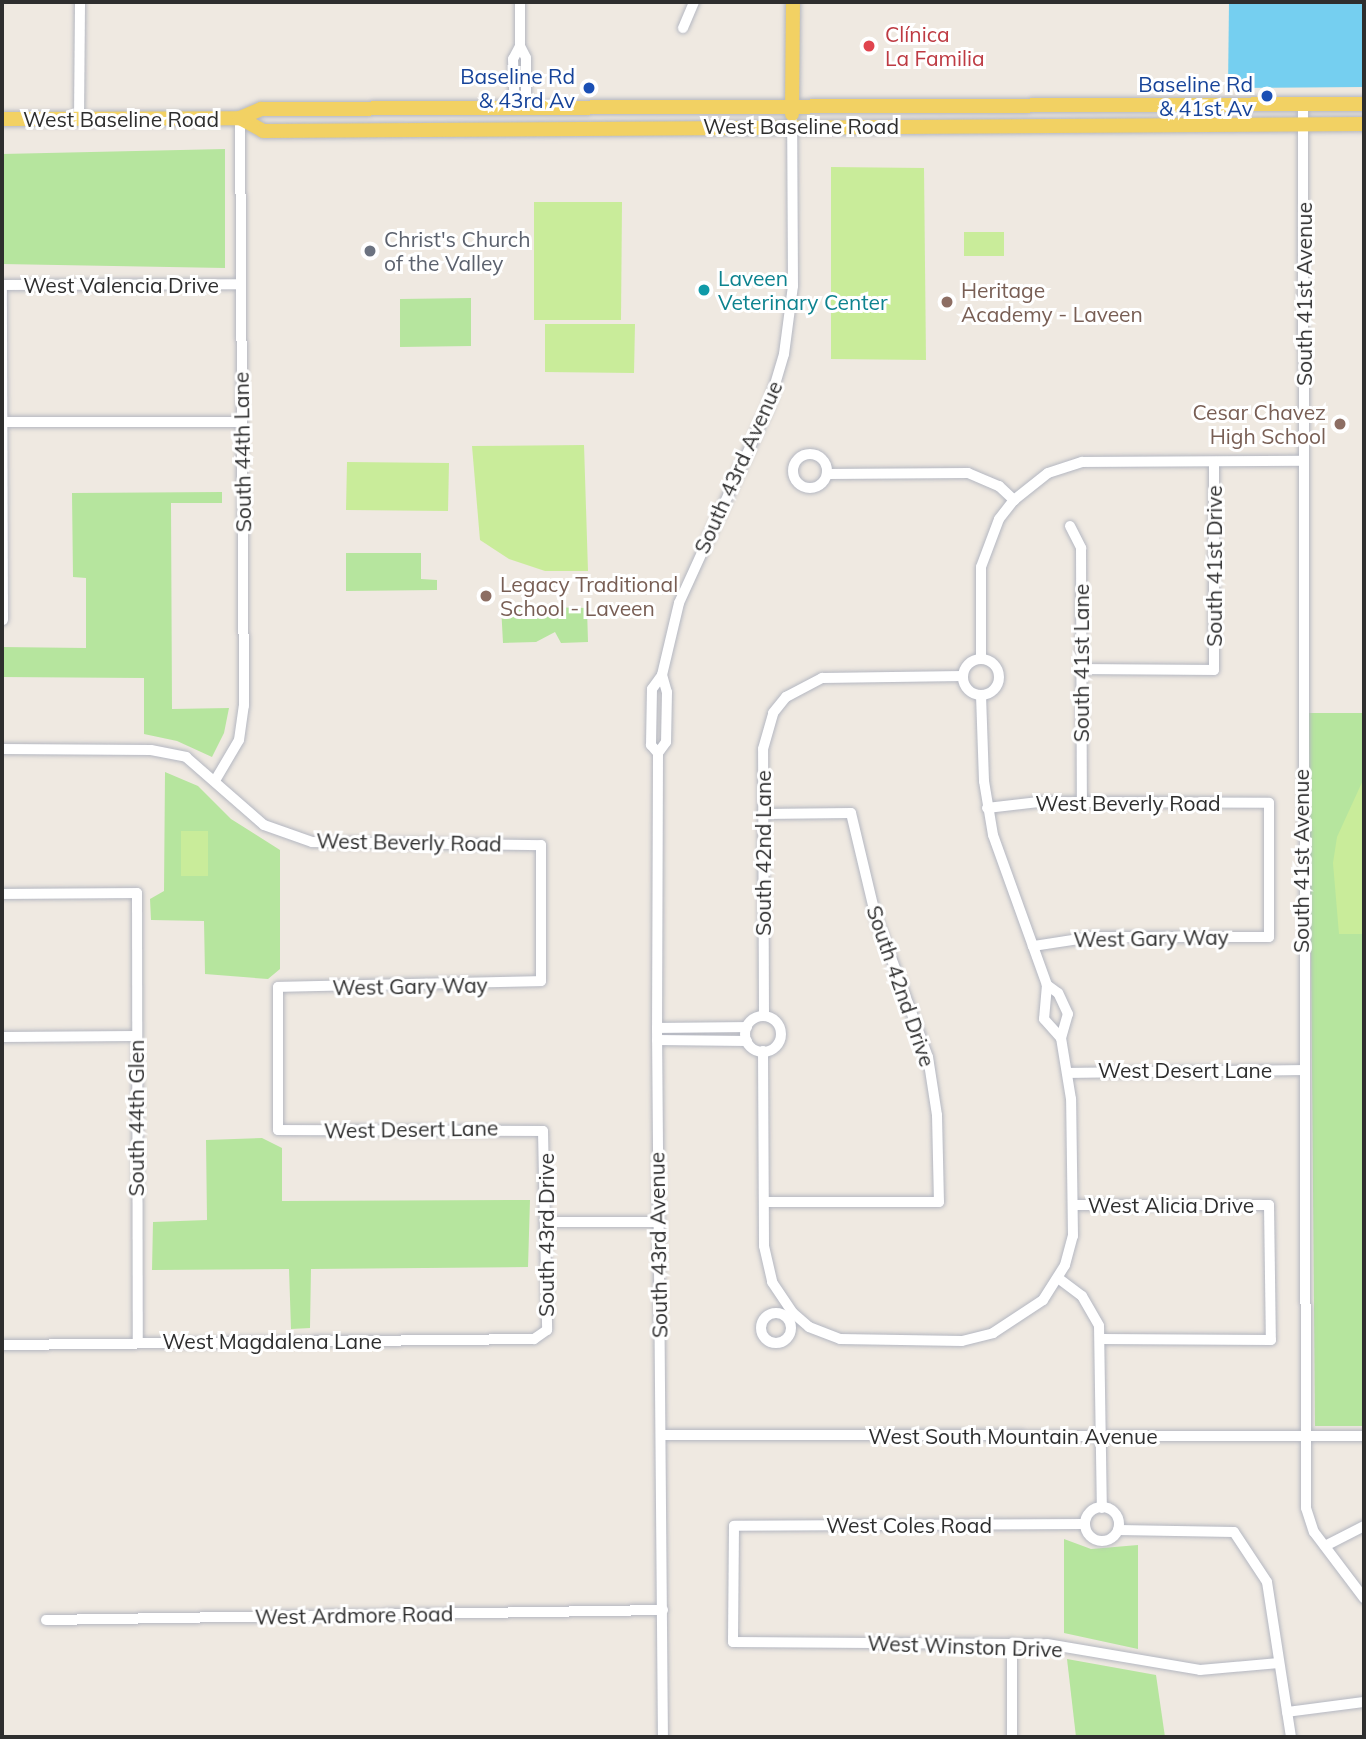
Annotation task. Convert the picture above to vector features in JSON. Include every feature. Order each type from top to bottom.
[{"type":"main road","name":"South 43rd Avenue","points":[[792,116],[793,2]]},
{"type":"main road","name":"West Baseline Road","points":[[240,118],[263,131],[1364,104]]},
{"type":"main road","name":"West Baseline Road","points":[[2,119],[240,118],[261,109],[520,109],[792,116],[1364,124]]},
{"type":"street","points":[[79,119],[80,2]]},
{"type":"street","points":[[520,2],[520,46],[513,59],[514,93],[520,109]]},
{"type":"street","points":[[682,28],[694,2]]},
{"type":"street","name":"South 41st Avenue","points":[[1303,105],[1302,1070],[1306,1508],[1325,1546],[1364,1598]]},
{"type":"street","name":"South 43rd Avenue","points":[[663,1737],[662,1435],[657,1222],[658,753],[650,745],[652,689],[662,675],[679,603],[768,408],[784,354],[793,286],[792,116]]},
{"type":"street","name":"South 44th Lane","points":[[216,779],[239,740],[243,722],[240,118]]},
{"type":"street","name":"West Valencia Drive","points":[[2,285],[241,284]]},
{"type":"street","points":[[2,285],[3,620]]},
{"type":"street","points":[[2,422],[240,422]]},
{"type":"street","points":[[981,659],[981,567],[992,533],[1014,500],[1048,474],[1083,462],[1304,461]]},
{"type":"street","name":"South 41st Drive","points":[[1082,669],[1214,670],[1214,462]]},
{"type":"street","points":[[827,474],[968,474],[992,482],[1014,500]]},
{"type":"street","name":"South 41st Lane","points":[[1070,526],[1080,548],[1082,803]]},
{"type":"street","points":[[981,659],[993,663],[999,674],[992,691],[981,695],[966,687],[963,676],[967,666],[981,659]]},
{"type":"street","name":"South 42nd Lane","points":[[763,1051],[777,1045],[781,1036],[777,1022],[764,1016],[762,814],[766,728],[786,696],[822,678],[963,676]]},
{"type":"street","points":[[981,695],[987,808],[1047,985],[1044,1019],[1061,1038]]},
{"type":"street","name":"West Beverly Road","points":[[2,749],[168,752],[186,757],[216,779],[264,825],[302,840],[541,845],[541,981]]},
{"type":"street","name":"West Beverly Road","points":[[987,808],[1082,803],[1269,803],[1269,937]]},
{"type":"street","name":"South 42nd Drive","points":[[762,814],[851,813],[875,914],[928,1057],[937,1115],[939,1202],[764,1202]]},
{"type":"street","name":"South 44th Glen","points":[[2,894],[136,893],[138,1342]]},
{"type":"street","name":"West Gary Way","points":[[1032,946],[1092,937],[1269,937]]},
{"type":"street","name":"West Gary Way","points":[[278,1130],[278,987],[541,981]]},
{"type":"street","points":[[657,1040],[747,1041],[763,1051],[766,1265],[790,1316],[840,1339],[962,1341],[993,1333],[1027,1313],[1058,1278],[1073,1236],[1068,1073],[1061,1038],[1068,1014],[1058,993],[1047,985]]},
{"type":"street","points":[[657,1028],[747,1027],[764,1016]]},
{"type":"street","points":[[747,1027],[747,1041]]},
{"type":"street","points":[[2,1037],[136,1036]]},
{"type":"street","name":"West Desert Lane","points":[[1068,1073],[1302,1070]]},
{"type":"street","name":"West Desert Lane","points":[[278,1130],[543,1131]]},
{"type":"street","name":"South 43rd Drive","points":[[542,1337],[547,1330],[543,1131]]},
{"type":"street","name":"West Alicia Drive","points":[[1073,1205],[1269,1205],[1271,1340],[1100,1339]]},
{"type":"street","points":[[546,1222],[657,1222]]},
{"type":"street","points":[[1058,1278],[1088,1303],[1100,1339],[1102,1507]]},
{"type":"street","name":"West Magdalena Lane","points":[[2,1345],[542,1337]]},
{"type":"street","name":"West South Mountain Avenue","points":[[662,1435],[1364,1436]]},
{"type":"street","points":[[1085,1524],[1088,1514],[1102,1507]]},
{"type":"street","points":[[1102,1507],[1116,1515],[1118,1530]]},
{"type":"street","name":"West Coles Road","points":[[733,1642],[734,1526],[1085,1524],[1096,1540],[1111,1538],[1118,1530],[1234,1532],[1267,1582],[1279,1663]]},
{"type":"street","points":[[1325,1546],[1364,1526]]},
{"type":"street","name":"West Ardmore Road","points":[[46,1620],[663,1610]]},
{"type":"street","name":"West Winston Drive","points":[[733,1642],[1012,1643],[1200,1670],[1279,1663]]},
{"type":"street","points":[[1012,1643],[1012,1737]]},
{"type":"street","points":[[1279,1663],[1291,1737]]},
{"type":"street","points":[[1287,1712],[1364,1702]]},
{"type":"green space","points":[[225,149],[225,268],[2,264],[2,154]]},
{"type":"green space","points":[[831,167],[924,168],[926,360],[831,359]]},
{"type":"green space","points":[[534,202],[622,202],[621,320],[534,320]]},
{"type":"green space","points":[[964,232],[1004,232],[1004,256],[964,256]]},
{"type":"green space","points":[[471,298],[471,346],[400,347],[400,299]]},
{"type":"green space","points":[[545,324],[635,324],[634,373],[545,372]]},
{"type":"green space","points":[[584,445],[588,571],[545,571],[509,559],[480,540],[472,446]]},
{"type":"green space","points":[[347,462],[449,463],[448,511],[346,510]]},
{"type":"green space","points":[[222,492],[222,503],[171,503],[172,709],[229,708],[224,733],[212,757],[177,741],[144,734],[144,678],[2,677],[2,647],[86,648],[86,578],[73,577],[72,493]]},
{"type":"green space","points":[[346,553],[421,553],[421,579],[437,580],[437,590],[346,591]]},
{"type":"green space","points":[[501,606],[587,608],[588,642],[561,643],[555,632],[536,642],[503,643]]},
{"type":"green space","points":[[1309,713],[1364,713],[1364,1426],[1315,1426]]},
{"type":"green space","points":[[165,772],[198,786],[231,819],[280,850],[280,969],[268,979],[205,974],[204,921],[151,920],[150,899],[164,891]]},
{"type":"green space","points":[[1364,778],[1364,934],[1339,934],[1333,863],[1337,837]]},
{"type":"green space","points":[[181,831],[208,831],[208,876],[181,876]]},
{"type":"green space","points":[[262,1138],[282,1148],[282,1201],[530,1200],[528,1267],[311,1269],[310,1328],[291,1329],[289,1269],[152,1270],[153,1222],[207,1220],[206,1140]]},
{"type":"green space","points":[[1064,1539],[1091,1549],[1138,1545],[1138,1649],[1064,1633]]},
{"type":"green space","points":[[1067,1659],[1156,1675],[1165,1737],[1076,1737]]},
{"type":"water","points":[[1229,2],[1364,2],[1364,87],[1228,88]]},
{"type":"place","name":"Clínica La Familia","points":[[869,46]]},
{"type":"place","name":"Baseline Rd & 43rd Av","points":[[589,88]]},
{"type":"place","name":"Baseline Rd & 41st Av","points":[[1267,96]]},
{"type":"place","name":"Christ's Church of the Valley","points":[[370,251]]},
{"type":"place","name":"Laveen Veterinary Center","points":[[704,290]]},
{"type":"place","name":"Heritage Academy - Laveen","points":[[947,302]]},
{"type":"place","name":"Cesar Chavez High School","points":[[1340,424]]},
{"type":"place","name":"Legacy Traditional School - Laveen","points":[[486,596]]}]
